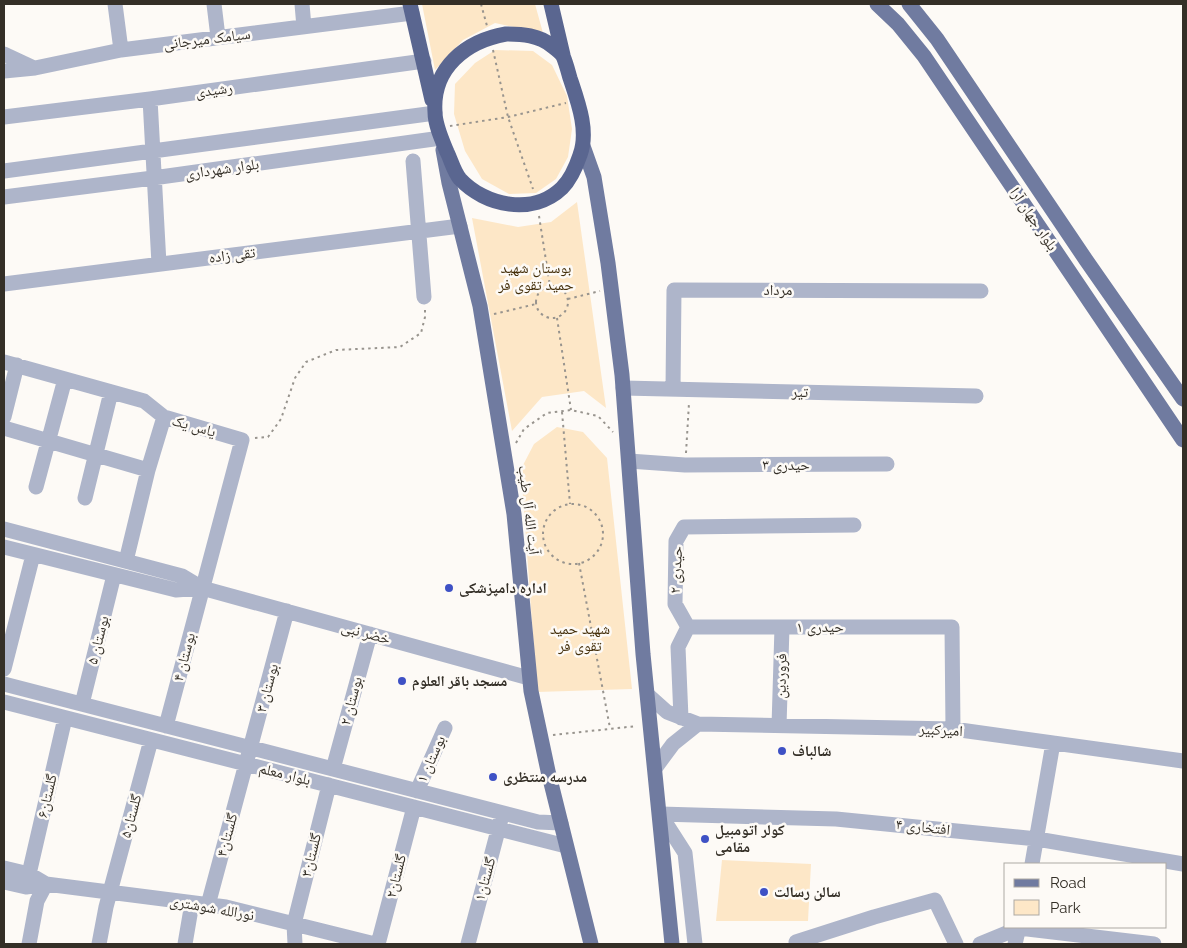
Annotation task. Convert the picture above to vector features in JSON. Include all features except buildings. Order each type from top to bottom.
[{"type":"highway","points":[[411,9],[434,112],[440,133],[459,178],[486,198],[504,204],[520,206],[537,203],[561,189],[571,176],[583,146],[582,117],[563,55],[551,4]]},
{"type":"highway","points":[[434,112],[437,86],[443,72],[463,51],[476,42],[490,36],[522,34],[536,37],[551,44],[563,55]]},
{"type":"main road","name":"بلوار جهان آرا","points":[[877,4],[898,24],[924,56],[1183,440]]},
{"type":"main road","name":"بلوار جهان آرا","points":[[908,4],[937,39],[1183,400]]},
{"type":"main road","name":"آیت الله آل طیب","points":[[440,133],[449,183],[482,316],[514,514],[529,678],[540,737],[591,944]]},
{"type":"main road","points":[[583,146],[594,177],[611,288],[623,388],[648,695],[672,944]]},
{"type":"street","points":[[115,4],[121,50]]},
{"type":"street","points":[[214,4],[218,38]]},
{"type":"street","points":[[302,4],[304,27]]},
{"type":"street","name":"سیامک میرجانی","points":[[4,71],[36,68],[121,50],[304,27],[411,9]]},
{"type":"street","points":[[4,54],[36,68]]},
{"type":"street","name":"رشیدی","points":[[4,117],[424,61]]},
{"type":"street","points":[[150,99],[158,264]]},
{"type":"street","name":"بلوار شهرداری","points":[[4,171],[434,112]]},
{"type":"street","name":"بلوار شهرداری","points":[[4,197],[153,178],[440,133]]},
{"type":"street","points":[[413,161],[424,297]]},
{"type":"street","name":"تقی زاده","points":[[4,284],[460,226]]},
{"type":"street","name":"مرداد","points":[[672,389],[674,290],[981,291]]},
{"type":"street","points":[[4,417],[10,363]]},
{"type":"street","name":"یاس یک","points":[[10,363],[144,401],[164,417],[242,440]]},
{"type":"street","points":[[36,487],[65,379]]},
{"type":"street","name":"تیر","points":[[623,388],[976,396]]},
{"type":"street","points":[[85,498],[111,392]]},
{"type":"street","points":[[126,561],[148,470],[164,417]]},
{"type":"street","points":[[4,428],[148,470]]},
{"type":"street","points":[[202,588],[242,440]]},
{"type":"street","name":"حیدری ۳","points":[[628,454],[685,465],[887,464]]},
{"type":"street","name":"حیدری ۲","points":[[688,627],[675,604],[676,541],[684,527],[854,525]]},
{"type":"street","name":"خضر نبی","points":[[4,529],[182,576],[202,588],[529,678]]},
{"type":"street","name":"خضر نبی","points":[[4,547],[176,590],[202,588]]},
{"type":"street","points":[[4,669],[33,555]]},
{"type":"street","name":"بوستان ۵","points":[[82,704],[114,575]]},
{"type":"street","name":"بوستان ۴","points":[[166,726],[202,588]]},
{"type":"street","name":"بوستان ۳","points":[[246,764],[287,611]]},
{"type":"street","points":[[680,718],[678,648],[688,627]]},
{"type":"street","name":"حیدری ۱","points":[[688,627],[952,627],[953,729]]},
{"type":"street","name":"فروردین","points":[[779,726],[782,627]]},
{"type":"street","name":"بوستان ۲","points":[[333,769],[370,634]]},
{"type":"street","name":"بلوار معلم","points":[[4,684],[538,822],[561,823]]},
{"type":"street","name":"امیرکبیر","points":[[648,695],[667,712],[698,724],[953,729],[1183,761]]},
{"type":"street","name":"بلوار معلم","points":[[4,702],[566,846]]},
{"type":"street","name":"گلستان۶","points":[[29,874],[65,718]]},
{"type":"street","points":[[656,767],[673,744],[698,724]]},
{"type":"street","name":"بوستان ۱","points":[[417,791],[446,728]]},
{"type":"street","name":"گلستان۵","points":[[100,944],[106,907],[151,740]]},
{"type":"street","points":[[1032,863],[1054,743]]},
{"type":"street","name":"گلستان۴","points":[[208,905],[246,764]]},
{"type":"street","name":"گلستان۳","points":[[295,944],[294,924],[328,785]]},
{"type":"street","name":"گلستان۲","points":[[377,944],[414,807]]},
{"type":"street","name":"گلستان۱","points":[[468,944],[503,813]]},
{"type":"street","points":[[660,814],[685,853],[694,944]]},
{"type":"street","name":"افتخاری ۴","points":[[660,814],[836,819],[1037,839],[1183,864]]},
{"type":"street","name":"نورالله شوشتری","points":[[4,868],[29,874],[46,884]]},
{"type":"street","name":"نورالله شوشتری","points":[[4,882],[26,887],[46,884],[208,905],[377,944]]},
{"type":"street","points":[[29,944],[37,901],[46,884]]},
{"type":"street","points":[[797,944],[796,942],[874,917],[935,900],[956,944]]},
{"type":"street","points":[[185,944],[192,903]]},
{"type":"street","points":[[1015,944],[1019,928]]},
{"type":"street","points":[[980,944],[1019,928],[1154,944]]},
{"type":"path","points":[[482,4],[508,117],[537,203],[550,286]]},
{"type":"path","points":[[440,133],[578,100]]},
{"type":"path","points":[[550,286],[558,287],[565,292],[568,299],[568,307],[564,314],[557,318],[549,319],[542,316],[537,310],[536,304],[537,294],[543,288],[550,286]]},
{"type":"path","points":[[568,299],[611,288]]},
{"type":"path","points":[[242,440],[268,437],[281,419],[295,378],[306,362],[336,350],[400,346],[421,333],[425,318],[424,297]]},
{"type":"path","points":[[482,316],[536,304]]},
{"type":"path","points":[[557,318],[571,410]]},
{"type":"path","points":[[685,465],[690,390]]},
{"type":"path","points":[[506,463],[524,429],[547,413],[571,410],[598,416],[628,454]]},
{"type":"path","points":[[562,411],[570,504]]},
{"type":"path","points":[[570,504],[580,504],[593,511],[602,523],[604,537],[599,551],[588,561],[574,564],[559,561],[548,551],[543,538],[544,523],[553,511],[570,504]]},
{"type":"path","points":[[579,563],[610,728]]},
{"type":"path","points":[[540,737],[651,725]]},
{"type":"green space","points":[[422,4],[535,4],[543,33],[495,23],[463,40],[435,70]]},
{"type":"green space","points":[[495,50],[533,51],[552,65],[567,96],[572,129],[568,157],[556,179],[536,193],[509,194],[482,179],[465,151],[454,114],[455,84],[475,63]]},
{"type":"green space","name":"بوستان شهید حمید تقوی فر","points":[[577,202],[606,408],[584,391],[542,397],[512,431],[472,218],[518,227],[551,222]]},
{"type":"green space","name":"شهید حمید تقوی فر","points":[[557,427],[583,432],[607,458],[632,689],[537,692],[521,469],[534,444]]},
{"type":"green space","name":"سالن رسالت","points":[[722,860],[811,864],[808,921],[716,921]]},
{"type":"place","name":"اداره دامپزشکی","points":[[449,588]]},
{"type":"place","name":"مسجد باقر العلوم","points":[[402,681]]},
{"type":"place","name":"شالباف","points":[[782,751]]},
{"type":"place","name":"مدرسه منتظری","points":[[493,777]]},
{"type":"place","name":"کولر اتومبیل مقامی","points":[[705,839]]},
{"type":"place","name":"سالن رسالت","points":[[764,892]]}]
